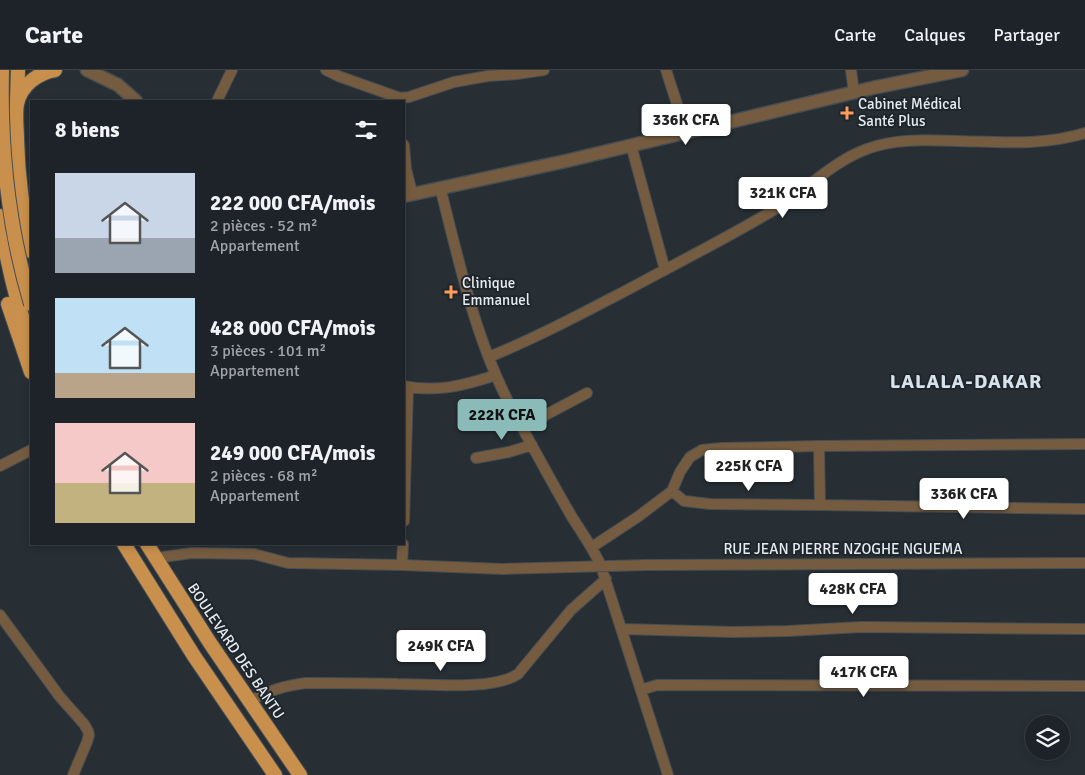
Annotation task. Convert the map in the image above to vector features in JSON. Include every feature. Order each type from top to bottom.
[{"type":"highway","points":[[18,70],[17,135],[24,217],[30,245]]},
{"type":"highway","points":[[17,104],[24,89],[30,82],[39,76],[56,70]]},
{"type":"highway","points":[[1,71],[1,117],[10,216],[30,300]]},
{"type":"highway","points":[[0,216],[10,276],[30,343]]},
{"type":"highway","points":[[0,271],[14,323],[30,369]]},
{"type":"highway","points":[[125,545],[194,656],[275,775]]},
{"type":"highway","name":"BOULEVARD DES BANTU","points":[[148,545],[194,619],[300,775]]},
{"type":"street","points":[[1,71],[14,70]]},
{"type":"street","points":[[87,70],[118,85],[135,100]]},
{"type":"street","points":[[217,100],[232,70]]},
{"type":"street","points":[[326,70],[400,99],[454,82],[544,70]]},
{"type":"street","points":[[666,70],[686,132]]},
{"type":"street","points":[[851,70],[854,93]]},
{"type":"street","points":[[405,156],[408,194],[566,161],[854,93],[962,70]]},
{"type":"street","points":[[490,357],[531,340],[776,209],[848,157],[867,148],[921,140],[1048,141],[1085,133]]},
{"type":"street","points":[[631,145],[665,270]]},
{"type":"street","points":[[440,187],[472,310],[496,375],[511,407],[573,518],[592,547],[601,566],[668,775]]},
{"type":"street","points":[[405,454],[406,387],[454,387],[496,375]]},
{"type":"street","points":[[523,427],[587,393]]},
{"type":"street","points":[[592,547],[640,516],[672,491],[680,472],[690,458],[702,450],[819,446],[1085,444]]},
{"type":"street","points":[[476,458],[509,452],[532,445]]},
{"type":"street","points":[[819,446],[820,505]]},
{"type":"street","points":[[0,466],[30,451]]},
{"type":"street","points":[[672,491],[684,501],[710,504],[1085,509]]},
{"type":"street","points":[[402,565],[403,545]]},
{"type":"street","name":"RUE JEAN PIERRE NZOGHE NGUEMA","points":[[155,558],[192,553],[254,554],[288,563],[402,565],[503,570],[601,566],[1085,563]]},
{"type":"street","points":[[250,701],[271,690],[306,683],[446,685],[507,681],[518,674],[576,605],[606,579]]},
{"type":"street","points":[[0,615],[60,697],[88,731],[87,742],[73,775]]},
{"type":"street","points":[[621,630],[742,632],[862,627],[1085,629]]},
{"type":"street","points":[[641,690],[657,686],[1085,686]]},
{"type":"place","name":"Cabinet Médical Santé Plus","points":[[847,113]]},
{"type":"place","name":"Clinique Emmanuel","points":[[451,292]]},
{"type":"district","name":"LALALA-DAKAR","points":[[966,381]]}]
